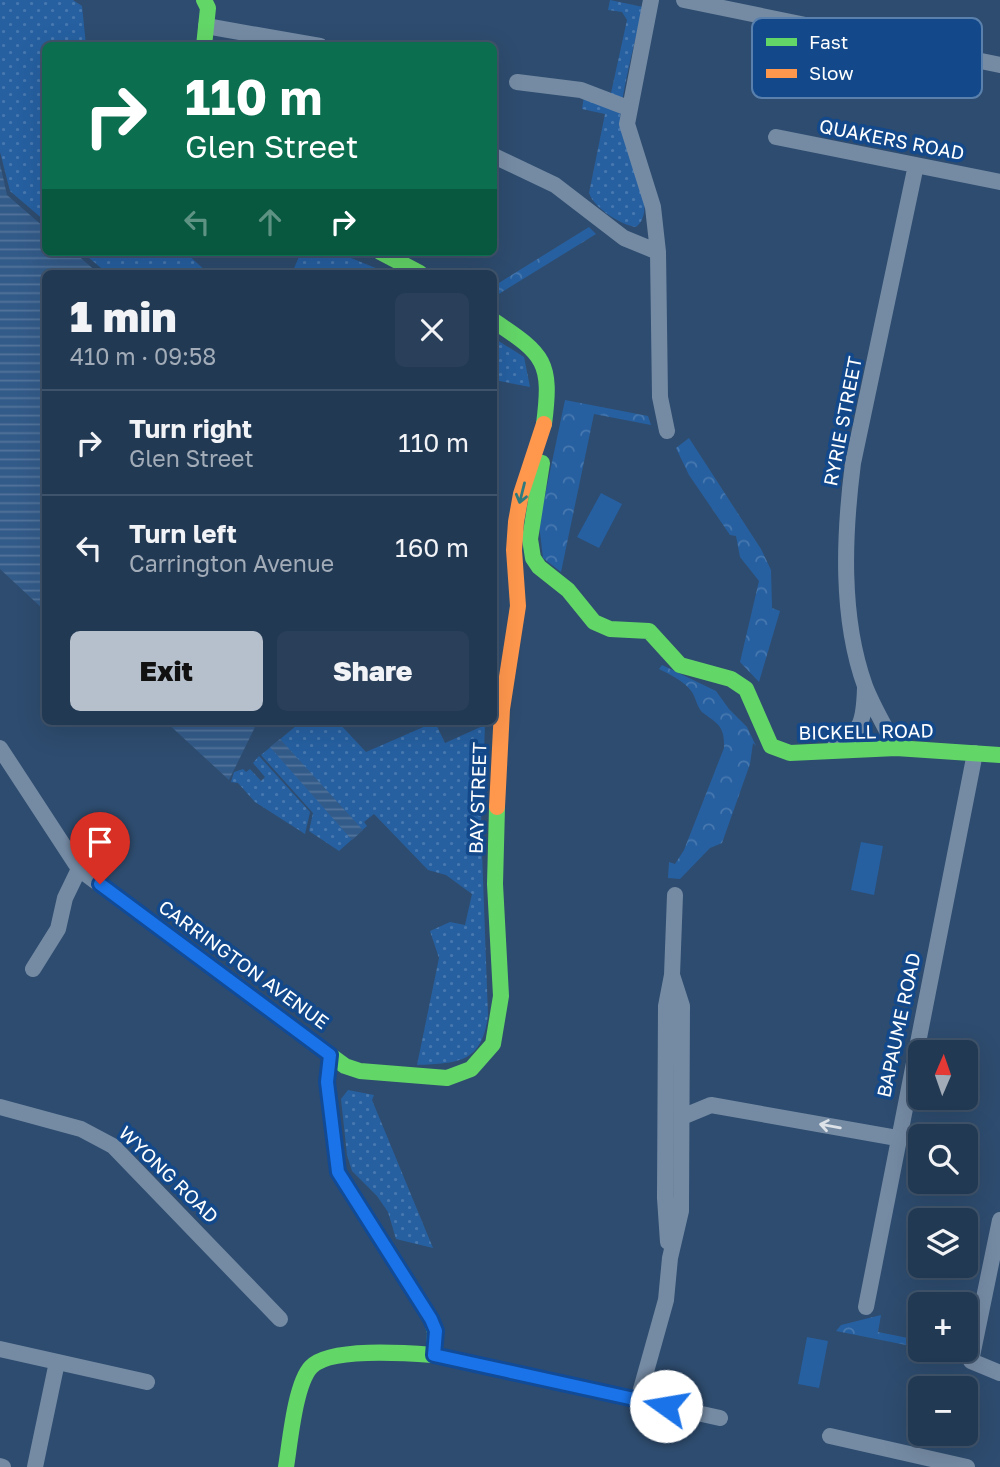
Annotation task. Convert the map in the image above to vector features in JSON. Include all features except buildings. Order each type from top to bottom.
[{"type":"street","points":[[194,0],[206,26]]},
{"type":"street","points":[[204,0],[208,8],[204,42]]},
{"type":"street","points":[[651,0],[628,108],[631,139],[653,207],[658,252],[660,397],[667,431]]},
{"type":"street","points":[[684,0],[772,18]]},
{"type":"street","points":[[206,26],[297,42]]},
{"type":"street","points":[[982,61],[1000,65]]},
{"type":"street","points":[[517,82],[581,90],[628,108]]},
{"type":"street","name":"QUAKERS ROAD","points":[[776,137],[1000,182]]},
{"type":"street","points":[[497,157],[555,185],[624,238],[658,252]]},
{"type":"street","name":"RYRIE STREET","points":[[830,748],[859,730],[864,721],[865,687],[849,603],[849,498],[853,463],[916,165]]},
{"type":"street","points":[[388,256],[414,270]]},
{"type":"street","name":"BAY STREET","points":[[330,1055],[345,1066],[360,1071],[447,1078],[471,1069],[493,1044],[501,996],[495,884],[499,750],[502,709],[519,606],[514,550],[516,522],[521,494],[544,428],[550,385],[542,362],[530,345],[497,323]]},
{"type":"street","name":"BICKELL ROAD","points":[[544,428],[541,479],[530,539],[533,558],[539,567],[568,590],[594,622],[610,629],[649,631],[680,665],[739,683],[752,697],[761,728],[771,746],[790,753],[830,748],[896,748],[1000,755]]},
{"type":"street","name":"RYRIE STREET","points":[[865,687],[896,748]]},
{"type":"street","name":"CARRINGTON AVENUE","points":[[0,748],[79,869],[330,1055]]},
{"type":"street","name":"BAPAUME ROAD","points":[[866,1307],[897,1138],[975,753]]},
{"type":"street","points":[[33,969],[58,929],[65,898],[79,869]]},
{"type":"street","points":[[670,1258],[665,1198],[666,1006],[672,975],[675,895]]},
{"type":"street","points":[[638,1400],[666,1300],[670,1258],[681,1211],[682,1006],[672,975]]},
{"type":"street","points":[[330,1055],[327,1082],[338,1172],[431,1319],[436,1331],[434,1355]]},
{"type":"street","points":[[682,1117],[711,1105],[897,1138]]},
{"type":"street","name":"WYONG ROAD","points":[[0,1107],[74,1126],[114,1146],[280,1319]]},
{"type":"street","points":[[1000,1220],[971,1361],[1000,1373]]},
{"type":"street","points":[[0,1349],[147,1381]]},
{"type":"street","points":[[286,1467],[304,1380],[315,1363],[369,1355],[434,1355],[720,1418]]},
{"type":"street","points":[[35,1467],[57,1362]]},
{"type":"street","points":[[830,1436],[967,1467]]},
{"type":"green space","points":[[0,0],[73,0],[82,6],[86,42],[42,42],[42,218],[10,191],[0,152]]},
{"type":"green space","points":[[610,0],[643,7],[621,116],[624,136],[643,193],[642,218],[636,227],[609,215],[596,204],[589,193],[605,114],[582,109],[584,96],[611,93],[627,20],[622,12],[608,10]]},
{"type":"green space","points":[[589,227],[596,234],[497,295],[497,284]]},
{"type":"green space","points":[[87,256],[189,256],[205,270],[103,270]]},
{"type":"green space","points":[[299,256],[346,256],[381,270],[293,270]]},
{"type":"green space","points":[[497,340],[524,357],[530,387],[497,381]]},
{"type":"green space","points":[[565,400],[648,416],[651,425],[594,414],[561,572],[543,558],[539,524]]},
{"type":"green space","points":[[689,438],[761,549],[771,570],[772,608],[780,611],[759,682],[740,662],[759,581],[740,557],[736,536],[730,535],[689,475],[676,448]]},
{"type":"green space","points":[[601,493],[622,504],[599,548],[577,537]]},
{"type":"green space","points":[[662,665],[716,691],[747,727],[756,746],[753,743],[750,764],[722,843],[710,848],[680,879],[668,878],[669,862],[675,864],[684,850],[724,748],[724,740],[719,726],[700,710],[689,688],[659,669]]},
{"type":"green space","points":[[297,725],[341,725],[366,752],[428,725],[436,725],[445,743],[485,725],[481,825],[488,1015],[480,1043],[466,1057],[445,1063],[417,1065],[439,958],[430,931],[450,922],[465,925],[472,894],[446,875],[428,870],[374,814],[364,822],[367,826],[339,851],[309,831],[313,813],[261,755]]},
{"type":"green space","points":[[259,756],[310,812],[305,834],[255,802],[238,783],[231,782],[234,772],[243,769],[246,772],[250,769],[261,781],[265,777],[253,763]]},
{"type":"green space","points":[[861,842],[883,846],[874,895],[851,890]]},
{"type":"green space","points":[[348,1090],[374,1095],[372,1100],[433,1248],[396,1239],[388,1212],[377,1196],[352,1171],[347,1155],[341,1099]]},
{"type":"green space","points":[[881,1315],[878,1332],[908,1338],[908,1345],[836,1331],[841,1325]]},
{"type":"green space","points":[[807,1337],[828,1341],[819,1388],[798,1384]]},
{"type":"shaded area","points":[[0,164],[7,195],[42,225],[42,256],[79,256],[95,270],[42,270],[42,608],[0,569]]},
{"type":"shaded area","points":[[169,725],[256,725],[229,780]]},
{"type":"shaded area","points":[[280,739],[363,830],[352,840],[270,747]]},
{"type":"traffic: fast","points":[[204,0],[208,8],[204,42]]},
{"type":"traffic: fast","points":[[388,256],[414,270]]},
{"type":"traffic: fast","points":[[497,323],[524,343],[541,362],[547,387],[544,424]]},
{"type":"traffic: fast","points":[[542,463],[530,539],[533,558],[539,567],[568,590],[594,622],[610,629],[649,631],[680,665],[731,679],[746,689],[771,746],[790,753],[896,748],[1000,755]]},
{"type":"traffic: fast","points":[[286,1467],[297,1400],[305,1375],[311,1367],[334,1356],[351,1354],[434,1355],[435,1332],[431,1319],[338,1172],[327,1082],[330,1055],[345,1066],[360,1071],[447,1078],[471,1069],[493,1044],[501,996],[495,884],[497,807]]},
{"type":"traffic: slow","points":[[497,807],[502,709],[518,606],[514,550],[516,522],[521,494],[544,424]]},
{"type":"route","points":[[100,884],[330,1055],[327,1082],[338,1172],[431,1319],[436,1331],[434,1355],[666,1406]]}]
